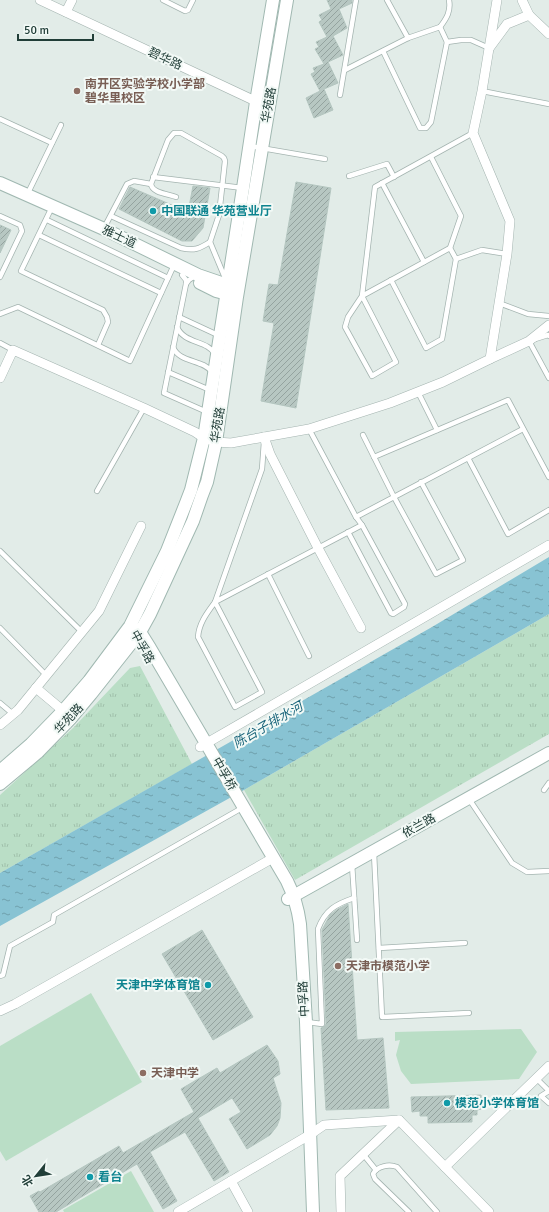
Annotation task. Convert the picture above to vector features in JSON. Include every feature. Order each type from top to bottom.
[{"type":"main road","name":"华苑路","points":[[145,610],[195,515],[207,482],[216,442],[231,292],[244,188],[256,102],[273,0]]},
{"type":"main road","name":"华苑路","points":[[231,292],[262,147],[287,0]]},
{"type":"main road","name":"雅士道","points":[[1,186],[27,195],[50,212],[104,229],[182,275]]},
{"type":"main road","name":"雅士道","points":[[1,186],[50,212],[182,275],[231,292]]},
{"type":"main road","points":[[214,285],[229,314]]},
{"type":"main road","name":"华苑路","points":[[0,771],[92,694],[137,633],[191,490],[204,438],[220,336],[229,314]]},
{"type":"main road","points":[[145,610],[147,650]]},
{"type":"main road","name":"华苑路","points":[[0,784],[37,753],[111,652],[137,633]]},
{"type":"main road","name":"中孚路","points":[[137,633],[204,747]]},
{"type":"main road","name":"中孚桥","points":[[204,747],[239,806]]},
{"type":"main road","name":"依兰路","points":[[291,898],[549,753]]},
{"type":"main road","name":"中孚路","points":[[239,806],[271,859],[287,881],[291,898],[298,978],[313,1212]]},
{"type":"main road","name":"中孚路","points":[[291,898],[298,910],[300,924],[306,1022],[310,1212]]},
{"type":"street","name":"碧华路","points":[[40,0],[268,107]]},
{"type":"street","points":[[66,12],[72,0]]},
{"type":"street","points":[[490,359],[507,254],[510,220],[473,133],[482,91],[497,0]]},
{"type":"street","points":[[522,0],[529,15],[548,32]]},
{"type":"street","points":[[489,48],[507,24],[529,15]]},
{"type":"street","points":[[0,378],[13,350],[144,408],[195,432],[204,438],[216,442],[230,443],[309,429],[390,403],[443,382],[529,341],[549,325]]},
{"type":"street","points":[[264,437],[270,454],[360,628]]},
{"type":"street","points":[[0,725],[18,710],[99,611],[141,526]]},
{"type":"street","points":[[204,747],[549,546]]},
{"type":"street","points":[[36,688],[67,714]]},
{"type":"street","points":[[0,1011],[271,859]]},
{"type":"street","points":[[445,1167],[549,1066]]},
{"type":"street","points":[[178,1212],[308,1136],[324,1125],[400,1120]]},
{"type":"street","points":[[400,1120],[489,1212]]},
{"type":"street","points":[[341,1212],[340,1176],[400,1120]]},
{"type":"street","points":[[231,1181],[248,1212]]},
{"type":"lane","points":[[163,0],[186,11],[193,0]]},
{"type":"lane","points":[[340,95],[356,0]]},
{"type":"lane","points":[[387,0],[408,38]]},
{"type":"lane","points":[[345,70],[408,38],[440,27],[447,18],[450,8],[448,0]]},
{"type":"lane","points":[[383,51],[420,128],[426,128],[431,122],[447,42],[440,27]]},
{"type":"lane","points":[[447,42],[471,40],[489,48]]},
{"type":"lane","points":[[482,91],[549,104]]},
{"type":"lane","points":[[0,119],[52,143]]},
{"type":"lane","points":[[27,195],[61,125]]},
{"type":"lane","points":[[111,216],[181,248],[191,250],[200,248],[210,242],[219,215],[224,158],[181,133],[174,133],[168,140],[151,184],[151,187],[154,190],[176,197]]},
{"type":"lane","points":[[362,296],[396,362],[372,376],[345,326],[348,317],[362,296],[375,187],[473,133]]},
{"type":"lane","points":[[250,146],[325,159]]},
{"type":"lane","points":[[362,296],[450,248],[461,216],[431,157]]},
{"type":"lane","points":[[350,176],[387,164],[394,177]]},
{"type":"lane","points":[[154,177],[244,188]]},
{"type":"lane","points":[[104,229],[127,184],[134,181],[151,184]]},
{"type":"lane","points":[[382,183],[424,262]]},
{"type":"lane","points":[[50,212],[21,271],[103,310],[108,322],[98,345]]},
{"type":"lane","points":[[0,216],[20,226],[22,231],[0,277]]},
{"type":"lane","points":[[39,235],[161,293]]},
{"type":"lane","points":[[210,242],[231,292]]},
{"type":"lane","points":[[391,280],[426,348],[442,339],[456,259],[450,248]]},
{"type":"lane","points":[[456,259],[482,250],[507,254]]},
{"type":"lane","points":[[0,314],[18,307],[130,361],[161,293],[182,275]]},
{"type":"lane","points":[[182,275],[179,317],[164,393],[208,412]]},
{"type":"lane","points":[[499,303],[528,314],[549,316]]},
{"type":"lane","points":[[179,317],[220,336]]},
{"type":"lane","points":[[177,327],[179,332],[186,337],[211,349],[216,357]]},
{"type":"lane","points":[[549,336],[529,341],[549,378]]},
{"type":"lane","points":[[0,344],[13,350]]},
{"type":"lane","points":[[173,347],[180,355],[208,368],[212,371],[214,376]]},
{"type":"lane","points":[[168,372],[212,391]]},
{"type":"lane","points":[[418,392],[437,430]]},
{"type":"lane","points":[[374,457],[508,400],[549,477]]},
{"type":"lane","points":[[97,491],[144,408]]},
{"type":"lane","points":[[309,429],[405,604],[404,607],[393,614],[391,613],[348,532]]},
{"type":"lane","points":[[356,517],[523,429]]},
{"type":"lane","points":[[363,435],[394,497],[436,574],[463,560],[421,482]]},
{"type":"lane","points":[[215,602],[262,692],[235,707],[198,637],[199,630],[205,616],[215,602],[262,469],[264,437]]},
{"type":"lane","points":[[468,458],[508,534],[549,510]]},
{"type":"lane","points":[[215,602],[362,525]]},
{"type":"lane","points":[[0,551],[82,632]]},
{"type":"lane","points":[[268,574],[309,656]]},
{"type":"lane","points":[[0,628],[46,675]]},
{"type":"lane","points":[[0,703],[13,714]]},
{"type":"lane","points":[[544,790],[549,783]]},
{"type":"lane","points":[[468,798],[512,863],[527,872],[549,871]]},
{"type":"lane","points":[[0,976],[3,975],[10,946],[53,922],[54,915],[239,806]]},
{"type":"lane","points":[[374,851],[382,1017],[469,1013]]},
{"type":"lane","points":[[352,864],[357,940]]},
{"type":"lane","points":[[306,1022],[322,1024],[318,929],[321,920],[330,909],[354,898]]},
{"type":"lane","points":[[379,948],[465,943]]},
{"type":"lane","points":[[536,1078],[549,1091],[542,1096],[549,1104]]},
{"type":"lane","points":[[363,1154],[376,1170]]},
{"type":"lane","points":[[409,1212],[375,1179],[373,1174],[376,1170],[381,1167],[397,1167],[438,1212]]},
{"type":"green space","points":[[549,614],[549,734],[295,880],[244,790]]},
{"type":"green space","points":[[140,666],[192,764],[0,873],[0,795],[73,728],[130,668]]},
{"type":"green space","points":[[91,993],[142,1082],[6,1161],[0,1151],[0,1046]]},
{"type":"green space","points":[[521,1029],[537,1052],[519,1079],[411,1084],[401,1071],[396,1055],[400,1040],[395,1041],[395,1032]]},
{"type":"green space","points":[[131,1171],[154,1212],[64,1212],[63,1210]]},
{"type":"water","name":"陈台子排水河","points":[[549,557],[549,614],[244,790],[0,926],[0,873],[432,627]]},
{"type":"building","points":[[327,0],[352,0],[352,3],[339,9],[347,28],[333,36],[343,55],[328,62],[338,83],[324,89],[333,110],[314,118],[306,98],[320,91],[311,74],[315,72],[313,68],[324,64],[315,49],[319,47],[316,42],[327,37],[319,22],[322,20],[319,15],[331,9]]},
{"type":"building","points":[[296,182],[331,188],[296,408],[261,401],[274,323],[263,321],[269,284],[278,285]]},
{"type":"building","name":"中国联通 华苑营业厅","points":[[193,186],[210,188],[203,228],[192,241],[182,241],[119,209],[130,187],[188,212]]},
{"type":"building","points":[[0,225],[11,230],[0,253]]},
{"type":"building","name":"天津市模范小学","points":[[348,904],[357,1040],[383,1038],[389,1108],[326,1110],[321,1028],[326,1024],[322,930],[330,915]]},
{"type":"building","name":"天津中学体育馆","points":[[202,930],[253,1017],[213,1040],[162,954]]},
{"type":"building","points":[[267,1045],[278,1061],[280,1074],[273,1078],[281,1103],[280,1118],[277,1126],[270,1135],[247,1149],[229,1119],[241,1112],[232,1098],[198,1118],[229,1172],[214,1181],[185,1132],[150,1152],[177,1201],[163,1209],[137,1164],[56,1212],[39,1212],[30,1196],[39,1191],[40,1192],[119,1146],[123,1153],[194,1112],[181,1089],[217,1068],[220,1073]]},
{"type":"building","name":"模范小学体育馆","points":[[481,1095],[482,1109],[477,1110],[477,1115],[472,1115],[472,1122],[428,1123],[428,1116],[420,1116],[420,1111],[412,1112],[411,1097]]},
{"type":"place","name":"南开区实验学校小学部 碧华里校区","points":[[77,91]]},
{"type":"place","name":"中国联通 华苑营业厅","points":[[153,211]]},
{"type":"place","name":"天津市模范小学","points":[[338,966]]},
{"type":"place","name":"天津中学体育馆","points":[[208,985]]},
{"type":"place","name":"天津中学","points":[[143,1073]]},
{"type":"place","name":"模范小学体育馆","points":[[447,1103]]},
{"type":"place","name":"看台","points":[[90,1177]]}]
